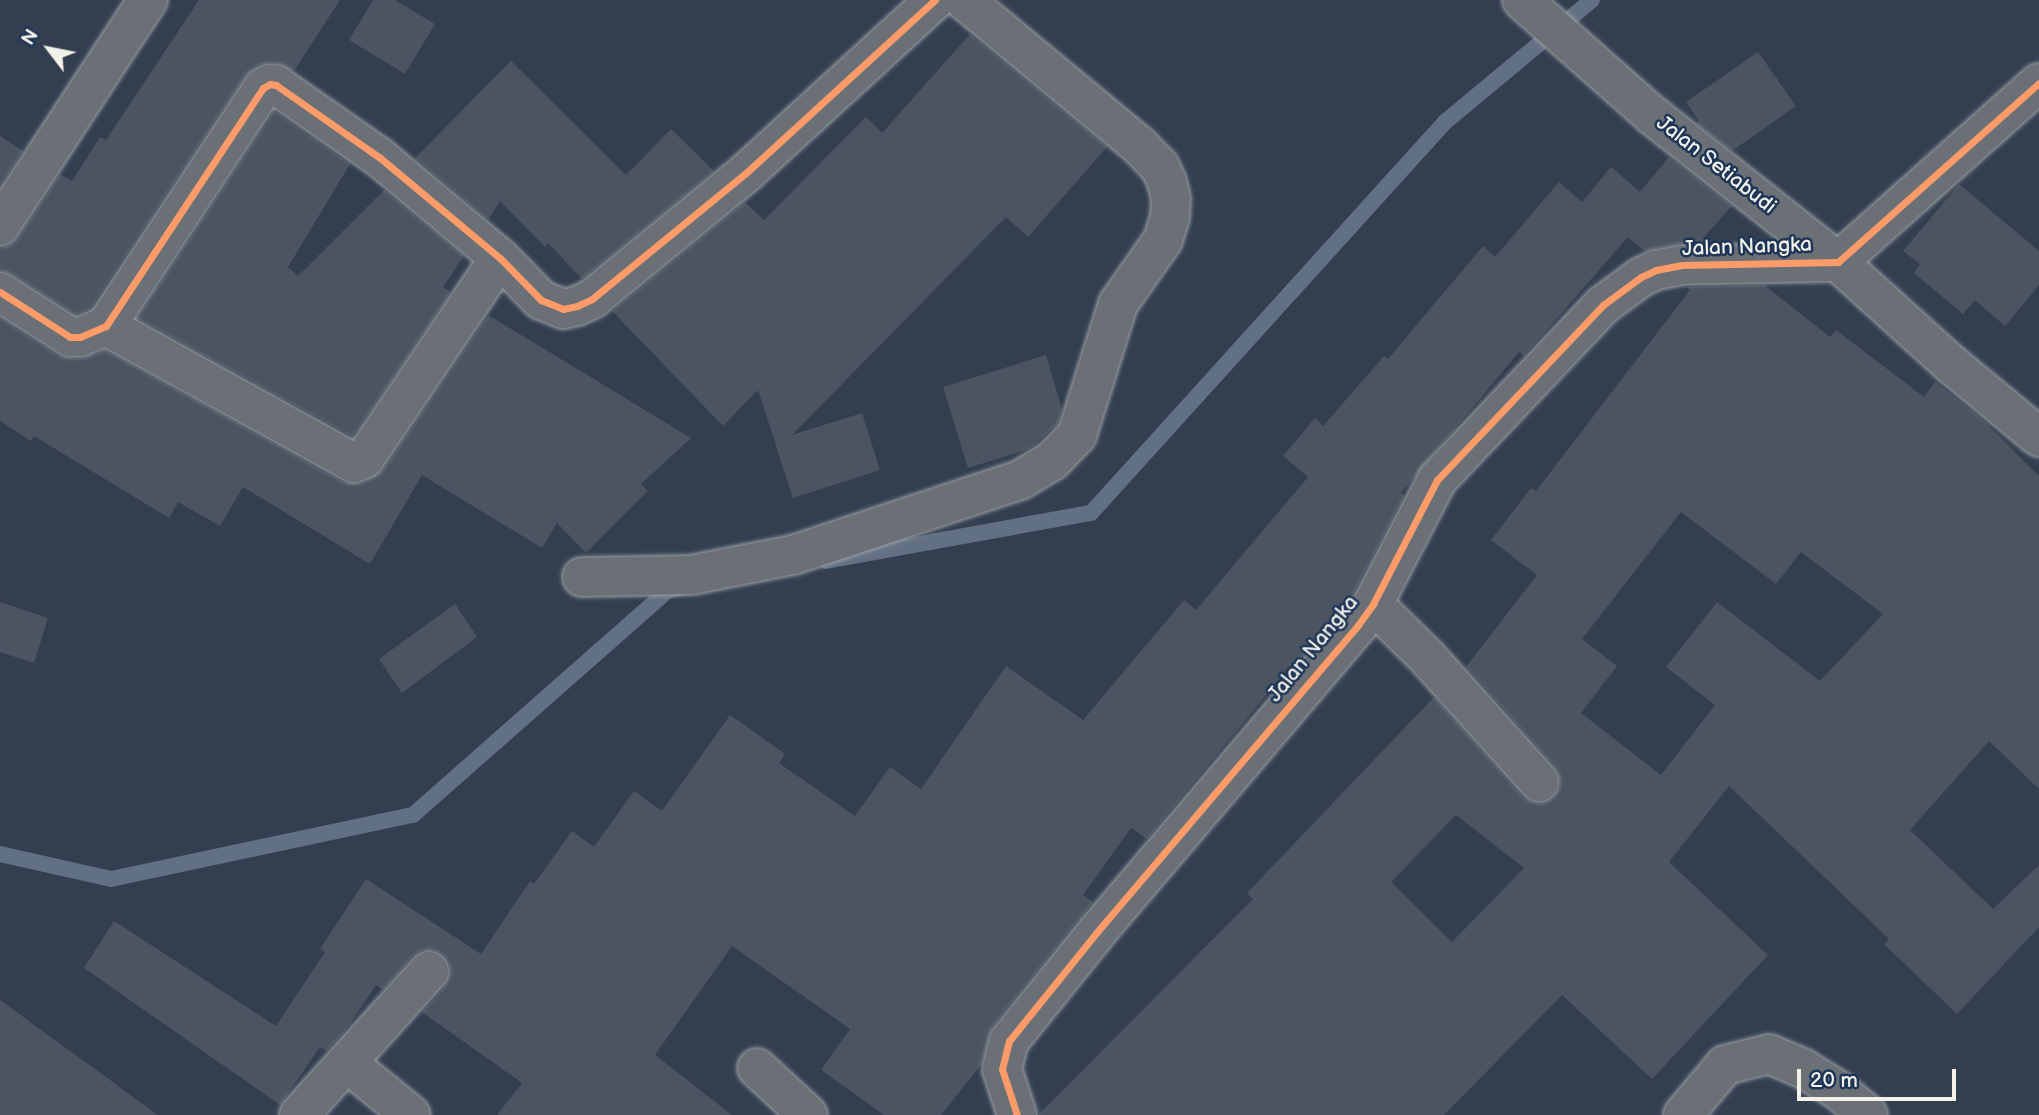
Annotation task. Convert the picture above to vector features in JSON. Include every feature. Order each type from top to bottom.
[{"type":"street","points":[[0,226],[148,0]]},
{"type":"street","points":[[0,292],[70,337],[80,337],[106,327],[263,88],[270,84],[379,156],[500,258],[541,300],[552,307],[570,308],[592,299],[747,172],[935,0]]},
{"type":"street","points":[[582,577],[691,575],[793,555],[1020,480],[1052,461],[1077,435],[1118,304],[1163,240],[1170,217],[1167,182],[1160,167],[1141,147],[964,0]]},
{"type":"street","name":"Jalan Setiabudi","points":[[1522,0],[1652,115],[1838,262],[1952,365],[2039,437]]},
{"type":"street","points":[[1838,262],[2039,83]]},
{"type":"street","points":[[106,327],[354,463],[365,458],[500,258]]},
{"type":"street","name":"Jalan Nangka","points":[[1017,1115],[1002,1069],[1009,1041],[1096,933],[1342,645],[1373,604],[1437,480],[1603,306],[1656,270],[1681,265],[1838,262]]},
{"type":"street","points":[[1373,604],[1426,657],[1539,782]]},
{"type":"street","points":[[299,1115],[429,971]]},
{"type":"street","points":[[1683,1115],[1726,1065],[1769,1054],[1804,1069],[1838,1090],[1868,1115]]},
{"type":"street","points":[[347,1062],[411,1115]]},
{"type":"street","points":[[757,1068],[808,1115]]},
{"type":"building","points":[[199,0],[340,0],[294,71],[273,62],[259,65],[245,76],[91,308],[76,315],[12,274],[0,270],[0,248],[10,245],[18,238],[60,174],[72,181],[100,137],[106,140]]},
{"type":"building","points":[[373,0],[395,0],[435,24],[405,74],[349,40]]},
{"type":"building","points":[[970,34],[1107,147],[1028,237],[1006,217],[792,435],[862,413],[880,470],[793,498],[758,390],[723,426],[612,311],[745,202],[764,220],[866,117],[882,133]]},
{"type":"building","points":[[1758,52],[1796,106],[1732,151],[1697,123],[1699,121],[1686,102]]},
{"type":"building","points":[[511,61],[626,175],[671,129],[714,171],[582,279],[548,243],[545,247],[500,201],[488,220],[415,158]]},
{"type":"building","points":[[274,111],[350,164],[288,267],[298,276],[384,190],[464,256],[443,287],[451,292],[353,437],[137,318]]},
{"type":"building","points":[[0,136],[23,151],[0,186]]},
{"type":"building","points":[[1669,157],[1732,206],[1703,238],[1709,243],[1677,244],[1644,251],[1628,237],[1524,356],[1519,352],[1401,493],[1404,496],[1354,593],[1341,612],[1297,663],[1294,661],[1147,839],[1131,828],[1083,895],[1093,902],[992,1027],[981,1065],[941,1115],[884,1115],[821,1070],[850,1029],[732,946],[655,1055],[732,1115],[497,1115],[522,1083],[422,1012],[445,986],[450,975],[450,964],[443,954],[434,950],[423,950],[413,956],[383,990],[376,985],[345,1031],[327,1051],[320,1047],[280,1105],[84,968],[114,921],[276,1026],[325,952],[320,949],[366,879],[481,954],[530,881],[534,884],[572,831],[594,847],[634,791],[662,811],[730,715],[785,754],[779,763],[855,816],[890,767],[921,789],[1006,666],[1083,720],[1184,600],[1196,610],[1308,477],[1283,456],[1315,418],[1323,426],[1384,356],[1388,359],[1483,246],[1495,257],[1559,182],[1582,202],[1611,167],[1640,192]]},
{"type":"building","points":[[1959,184],[2039,251],[2039,285],[2005,326],[1975,300],[1963,314],[1914,273],[1920,264],[1903,251]]},
{"type":"building","points":[[1764,285],[1830,337],[1836,330],[1924,397],[1935,382],[1981,418],[2039,476],[2039,789],[1989,741],[1910,830],[1993,909],[2039,865],[2039,927],[1957,1014],[1884,944],[1889,939],[1729,786],[1669,862],[1768,955],[1652,1079],[1562,995],[1444,1115],[1038,1115],[1253,899],[1247,893],[1434,697],[1523,797],[1532,802],[1543,803],[1554,798],[1560,788],[1556,768],[1466,667],[1537,575],[1491,540],[1531,488],[1536,491],[1690,290],[1686,287]],"holes":[[[1681,512],[1776,584],[1801,552],[1883,614],[1820,681],[1717,602],[1666,667],[1715,705],[1661,775],[1581,713],[1617,666],[1582,639]],[[1456,815],[1524,868],[1452,942],[1391,882]]]},
{"type":"building","points":[[488,315],[691,438],[641,484],[648,491],[586,553],[557,523],[542,548],[422,475],[370,564],[243,487],[220,526],[178,502],[169,518],[34,436],[31,441],[0,421],[0,318],[59,356],[81,359],[105,350],[343,482],[362,483],[383,470]]},
{"type":"building","points":[[1046,355],[1062,409],[1058,424],[1029,449],[968,468],[943,387]]},
{"type":"building","points":[[0,602],[48,618],[34,663],[0,652]]},
{"type":"building","points":[[455,604],[477,637],[402,693],[379,659]]},
{"type":"building","points":[[0,1000],[158,1115],[0,1115]]},
{"type":"waterway","points":[[826,561],[1091,513],[1445,122],[1592,0]]},
{"type":"waterway","points":[[0,854],[111,879],[413,815],[668,590],[680,588]]},
{"type":"cycle path","points":[[0,292],[70,337],[80,337],[106,326],[263,88],[270,84],[276,85],[379,157],[500,258],[541,300],[563,309],[577,306],[592,299],[747,172],[935,0]]},
{"type":"cycle path","points":[[1017,1115],[1002,1069],[1009,1041],[1096,933],[1358,625],[1373,604],[1437,480],[1603,305],[1641,277],[1656,270],[1681,265],[1838,262],[2039,83]]}]
